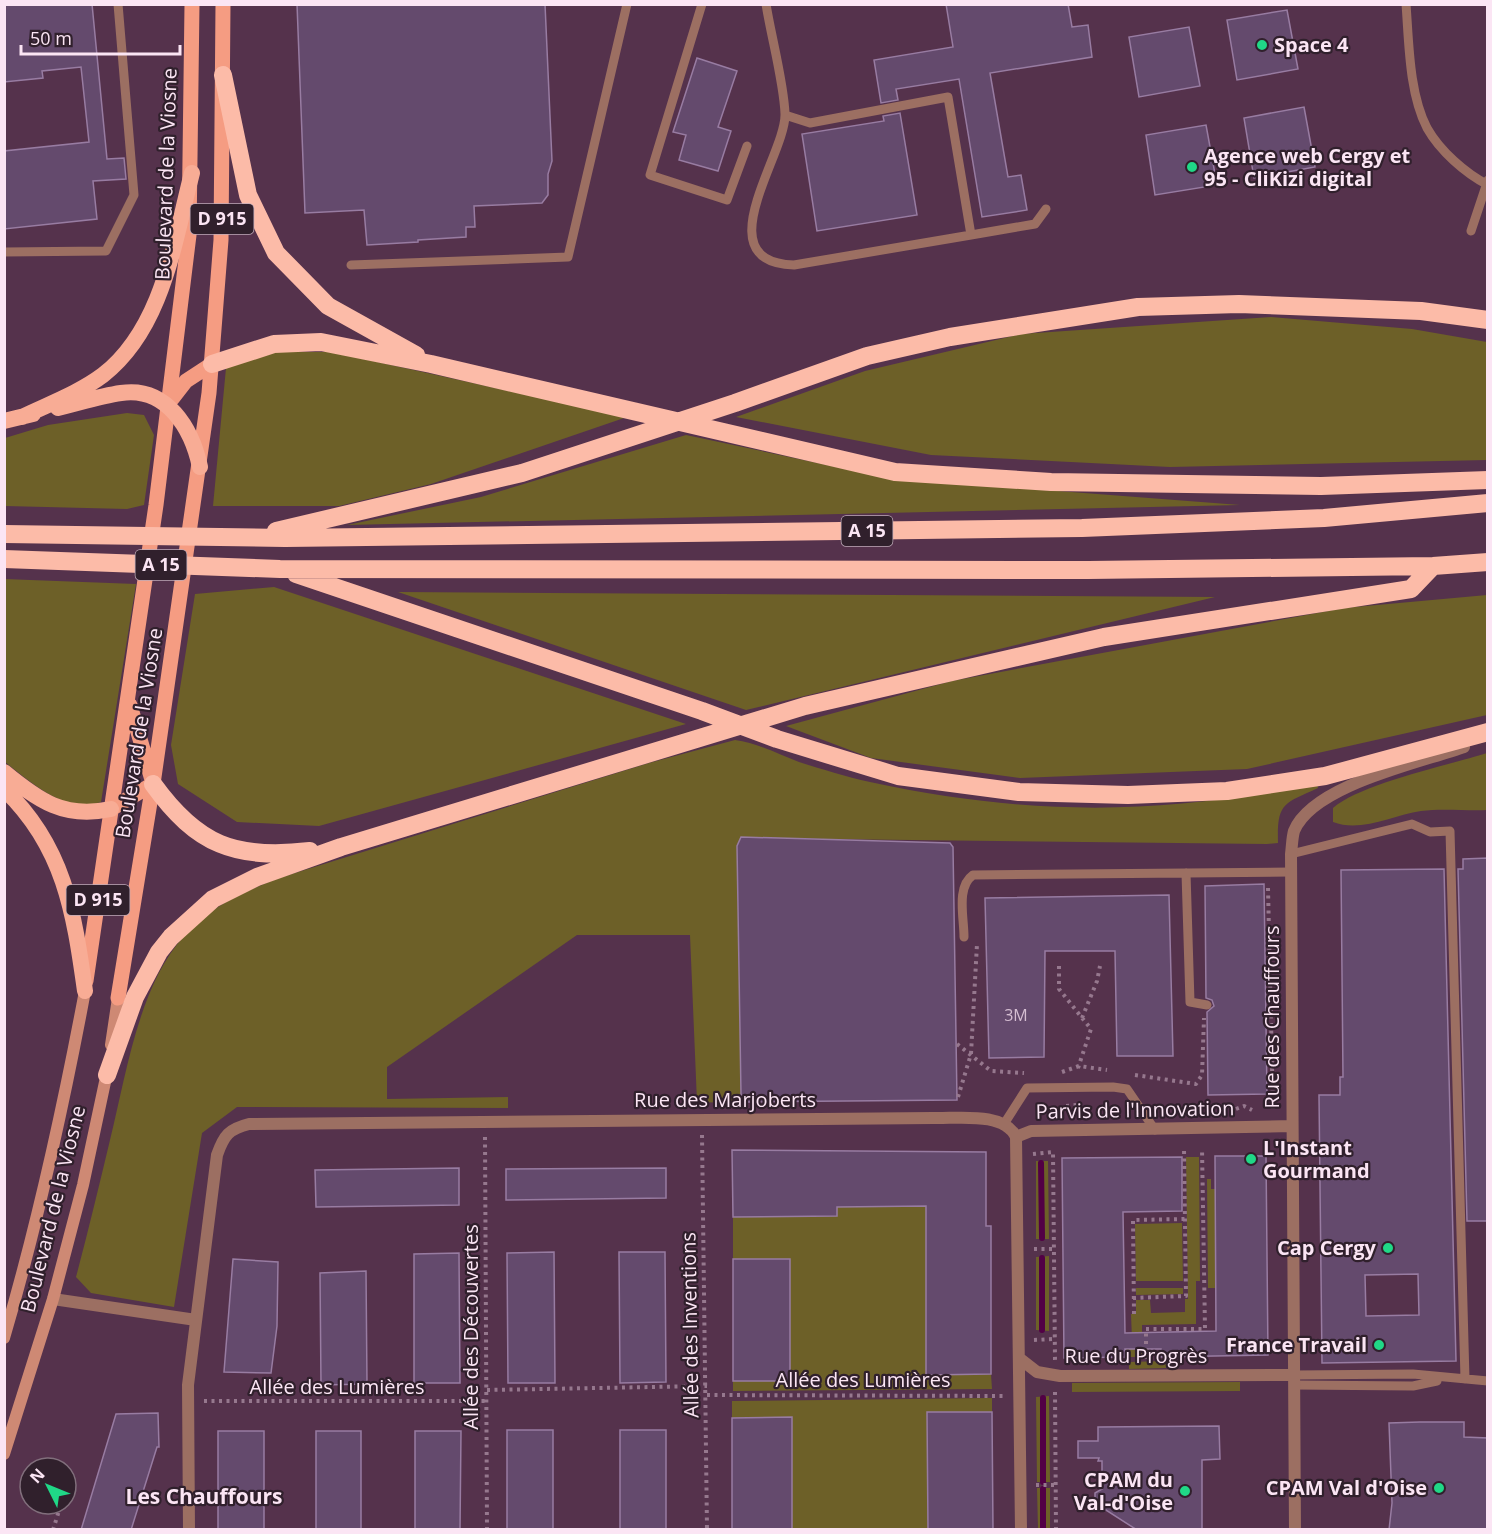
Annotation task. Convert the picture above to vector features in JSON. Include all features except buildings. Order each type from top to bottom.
[{"type":"highway","points":[[223,75],[248,195],[276,253],[328,306],[431,364]]},
{"type":"highway","points":[[22,417],[102,376],[137,341],[146,326],[166,268],[192,173]]},
{"type":"highway","points":[[245,538],[522,473],[735,403],[867,356],[950,337],[1138,307],[1239,304],[1409,310],[1488,320]]},
{"type":"highway","points":[[212,364],[274,344],[321,342],[431,364],[895,472],[1051,482],[1321,486],[1488,480]]},
{"type":"highway","points":[[4,421],[123,393],[146,396],[169,407],[190,431],[200,467]]},
{"type":"highway","name":"A 15","points":[[4,534],[127,534],[245,538],[1082,528],[1324,518],[1488,504]]},
{"type":"highway","name":"A 15","points":[[4,559],[92,564],[280,569],[1088,570],[1433,566],[1488,561]]},
{"type":"highway","points":[[107,1075],[135,997],[159,952],[185,922],[228,890],[257,877],[341,847],[805,706],[1104,638],[1411,589],[1433,566]]},
{"type":"highway","points":[[280,569],[702,711],[777,739],[898,776],[1019,792],[1128,795],[1227,791],[1325,776],[1488,732]]},
{"type":"highway","points":[[4,772],[53,807],[89,814],[111,809]]},
{"type":"highway","points":[[153,784],[183,820],[202,836],[220,846],[252,852],[285,853],[341,847]]},
{"type":"highway","points":[[4,789],[32,818],[57,864],[72,909],[85,991]]},
{"type":"main road","name":"Boulevard de la Viosne","points":[[4,1338],[57,1139],[85,991],[169,407],[189,235],[192,173],[192,4]]},
{"type":"main road","name":"Boulevard de la Viosne","points":[[4,1454],[53,1299],[83,1185],[107,1075],[153,784],[200,467],[212,364],[222,229],[223,4]]},
{"type":"main road","points":[[169,407],[179,387],[212,364]]},
{"type":"main road","points":[[111,809],[153,784],[127,696]]},
{"type":"street","name":"Rue des Chauffours","points":[[1294,1530],[1291,872],[1293,833],[1325,798],[1359,782],[1488,738]]},
{"type":"street","name":"Rue des Marjoberts","points":[[189,1530],[188,1400],[196,1320],[217,1155],[221,1142],[233,1128],[249,1124],[485,1124],[702,1119],[933,1118],[983,1119],[1004,1124]]},
{"type":"street","points":[[1004,1124],[1016,1137],[1021,1530]]},
{"type":"street","name":"Parvis de l'Innovation","points":[[1016,1137],[1030,1131],[1292,1126]]},
{"type":"street","points":[[53,1299],[196,1320]]},
{"type":"street","name":"Rue du Progrès","points":[[1019,1358],[1035,1371],[1055,1375],[1295,1380]]},
{"type":"lane","points":[[4,252],[106,251],[134,195],[118,4]]},
{"type":"lane","points":[[351,265],[568,257],[627,4]]},
{"type":"lane","points":[[702,4],[650,175],[727,200],[747,146]]},
{"type":"lane","points":[[766,4],[785,115],[751,220],[752,242],[767,259],[778,265],[794,265],[1035,224],[1046,209]]},
{"type":"lane","points":[[1406,4],[1417,94],[1428,128],[1455,162],[1487,183],[1471,231]]},
{"type":"lane","points":[[785,115],[810,123],[948,97],[971,235]]},
{"type":"lane","points":[[1291,854],[1412,824],[1430,832],[1450,831],[1465,1379]]},
{"type":"lane","points":[[964,937],[964,882],[973,874],[1291,872]]},
{"type":"lane","points":[[1186,873],[1190,1002],[1207,1005]]},
{"type":"lane","points":[[1004,1124],[1027,1088],[1072,1086],[1127,1089],[1155,1130]]},
{"type":"lane","points":[[1295,1380],[1413,1386],[1445,1379],[1488,1381]]},
{"type":"path","points":[[1268,888],[1273,1127]]},
{"type":"path","points":[[958,1097],[971,1054],[977,941]]},
{"type":"path","points":[[1059,966],[1059,989],[1091,1029],[1065,1106]]},
{"type":"path","points":[[1082,1018],[1097,981],[1100,966]]},
{"type":"path","points":[[1124,1073],[1196,1084],[1202,1075],[1204,1017]]},
{"type":"path","points":[[957,1044],[991,1071],[1032,1074]]},
{"type":"path","points":[[1056,1074],[1079,1066],[1113,1071]]},
{"type":"path","name":"Allée des Inventions","points":[[702,1119],[707,1530]]},
{"type":"path","name":"Allée des Découvertes","points":[[485,1124],[487,1530]]},
{"type":"path","points":[[1146,1359],[1146,1329],[1205,1329],[1202,1148]]},
{"type":"path","points":[[1134,1298],[1186,1296],[1184,1149]]},
{"type":"path","points":[[1033,1163],[1033,1152],[1053,1152],[1056,1530]]},
{"type":"path","points":[[1134,1314],[1133,1220],[1185,1219]]},
{"type":"path","points":[[1034,1238],[1034,1260]]},
{"type":"path","points":[[1034,1249],[1054,1249]]},
{"type":"path","points":[[1034,1328],[1035,1371]]},
{"type":"path","points":[[488,1390],[707,1386]]},
{"type":"path","name":"Allée des Lumières","points":[[707,1395],[1019,1396]]},
{"type":"path","name":"Allée des Lumières","points":[[188,1400],[307,1403],[487,1401]]},
{"type":"path","points":[[1035,1474],[1036,1496]]},
{"type":"path","points":[[1035,1485],[1056,1485]]},
{"type":"shaded area","points":[[1271,317],[1412,329],[1487,342],[1487,460],[1170,467],[931,455],[736,417],[865,371],[1021,334]]},
{"type":"shaded area","points":[[275,352],[332,352],[627,417],[431,484],[339,506],[213,506],[226,368]]},
{"type":"shaded area","points":[[127,413],[144,415],[154,435],[144,505],[127,509],[5,506],[5,438],[48,425]]},
{"type":"shaded area","points":[[686,435],[888,478],[1240,505],[347,525],[481,497]]},
{"type":"shaded area","points":[[4,579],[136,584],[101,802],[88,805],[62,801],[38,787],[5,762]]},
{"type":"shaded area","points":[[274,587],[686,724],[319,826],[237,822],[178,784],[171,745],[195,594]]},
{"type":"shaded area","points":[[398,592],[1215,597],[746,710]]},
{"type":"shaded area","points":[[1487,595],[1487,715],[1247,769],[1020,778],[871,758],[786,726],[952,681],[1344,608]]},
{"type":"shaded area","points":[[735,740],[759,746],[799,762],[870,782],[984,801],[1039,806],[1094,808],[1148,806],[1203,802],[1317,783],[1318,788],[1284,807],[1279,820],[1278,843],[1267,844],[741,838],[737,846],[741,1094],[734,1094],[733,1103],[697,1102],[690,935],[577,935],[387,1067],[387,1099],[508,1097],[508,1108],[237,1107],[202,1133],[174,1307],[91,1293],[76,1277],[128,1061],[145,1006],[155,980],[168,957],[184,936],[205,916],[240,895],[279,878],[649,763]]},
{"type":"shaded area","points":[[1487,753],[1487,810],[1421,811],[1355,825],[1333,822],[1333,808],[1363,791]]},
{"type":"shaded area","points":[[1186,1157],[1199,1157],[1200,1281],[1196,1281],[1196,1324],[1142,1325],[1142,1357],[1125,1357],[1125,1341],[1132,1340],[1131,1314],[1136,1314],[1136,1300],[1150,1300],[1151,1313],[1185,1312],[1185,1299],[1188,1299]]},
{"type":"shaded area","points":[[1036,1161],[1048,1161],[1049,1239],[1036,1239]]},
{"type":"shaded area","points":[[1207,1179],[1211,1179],[1211,1189],[1215,1189],[1216,1288],[1208,1288]]},
{"type":"shaded area","points":[[837,1198],[861,1204],[882,1205],[926,1200],[927,1374],[991,1374],[992,1389],[733,1391],[733,1381],[790,1380],[790,1259],[733,1259],[733,1217],[837,1216]]},
{"type":"shaded area","points":[[1182,1223],[1183,1281],[1136,1281],[1135,1224]]},
{"type":"shaded area","points":[[1049,1256],[1049,1331],[1036,1330],[1036,1257]]},
{"type":"shaded area","points":[[1136,1288],[1183,1288],[1183,1294],[1136,1295]]},
{"type":"shaded area","points":[[1166,1361],[1166,1368],[1129,1369],[1129,1362]]},
{"type":"shaded area","points":[[1240,1382],[1240,1391],[1072,1392],[1072,1383]]},
{"type":"shaded area","points":[[1049,1396],[1050,1482],[1037,1482],[1036,1397]]},
{"type":"shaded area","points":[[992,1398],[992,1412],[927,1413],[928,1529],[792,1530],[792,1418],[732,1418],[732,1401]]},
{"type":"shaded area","points":[[1037,1488],[1050,1488],[1050,1529],[1038,1529]]},
{"type":"waterway","points":[[1041,1163],[1042,1238]]},
{"type":"waterway","points":[[1042,1258],[1042,1330]]},
{"type":"waterway","points":[[1043,1398],[1043,1482]]},
{"type":"waterway","points":[[1043,1489],[1043,1530]]},
{"type":"place","name":"Space 4","points":[[1262,45]]},
{"type":"place","name":"Agence web Cergy et 95 - CliKizi digital","points":[[1192,167]]},
{"type":"place","name":"L'Instant Gourmand","points":[[1251,1159]]},
{"type":"place","name":"Cap Cergy","points":[[1388,1248]]},
{"type":"place","name":"France Travail","points":[[1379,1345]]},
{"type":"place","name":"CPAM Val d'Oise","points":[[1439,1488]]},
{"type":"place","name":"CPAM du Val-d'Oise","points":[[1185,1491]]},
{"type":"district","name":"Les Chauffours","points":[[204,1497]]}]
